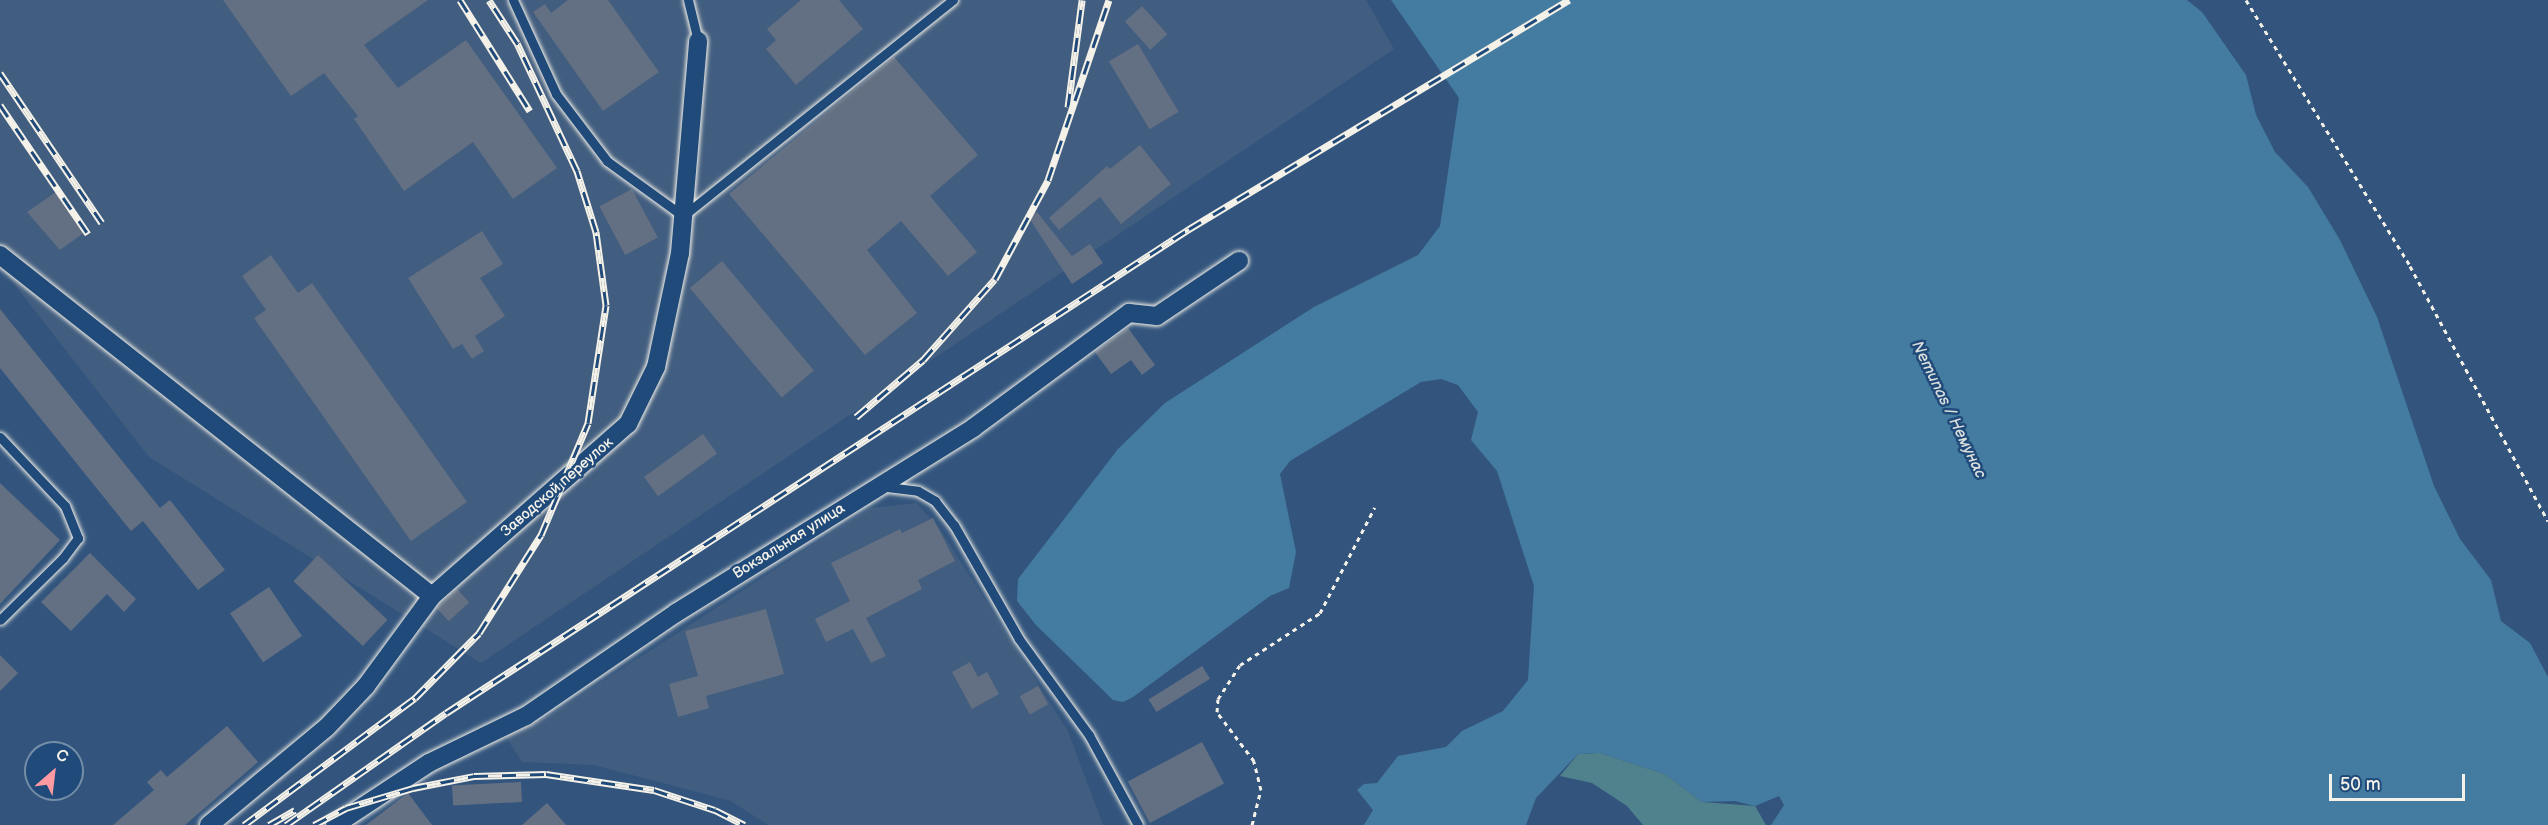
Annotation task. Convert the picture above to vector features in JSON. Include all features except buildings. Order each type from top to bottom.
[{"type":"street","name":"Заводской переулок","points":[[209,825],[327,727],[366,686],[432,596],[628,424],[656,367],[683,216],[698,41]]},
{"type":"street","points":[[0,255],[432,596]]},
{"type":"street","name":"Вокзальная улица","points":[[335,825],[429,763],[526,716],[676,613],[873,488],[973,428],[1129,313],[1157,316],[1239,261]]},
{"type":"lane","points":[[513,0],[556,94],[607,161],[683,216],[953,0]]},
{"type":"lane","points":[[688,0],[698,41]]},
{"type":"lane","points":[[0,437],[65,506],[78,538],[63,558],[0,620]]},
{"type":"lane","points":[[873,488],[899,486],[918,491],[935,501],[954,525],[1019,639],[1089,735],[1138,825]]},
{"type":"path","points":[[2246,0],[2410,266],[2548,521]]},
{"type":"path","points":[[1252,825],[1261,790],[1254,761],[1217,712],[1218,699],[1240,665],[1320,613],[1375,507]]},
{"type":"shaded area","points":[[0,0],[1366,0],[1394,49],[481,663],[149,457],[0,266]]},
{"type":"shaded area","points":[[916,503],[938,526],[1068,731],[1103,825],[768,825],[731,801],[594,765],[522,762],[506,737],[554,713],[870,508]]},
{"type":"green space","points":[[1600,753],[1665,774],[1702,802],[1755,806],[1766,825],[1643,825],[1627,806],[1592,783],[1560,776],[1578,754]]},
{"type":"water","name":"Nemunas / Немунас","points":[[1391,0],[2187,0],[2202,12],[2246,75],[2256,115],[2275,152],[2308,187],[2340,240],[2377,317],[2434,486],[2460,539],[2491,580],[2501,621],[2530,643],[2548,677],[2548,825],[1771,825],[1784,805],[1779,796],[1755,806],[1735,801],[1702,802],[1665,774],[1600,753],[1578,754],[1536,798],[1526,825],[1364,825],[1373,810],[1357,790],[1364,784],[1377,783],[1398,756],[1446,747],[1462,731],[1503,711],[1528,680],[1534,586],[1497,471],[1471,440],[1478,412],[1458,385],[1441,379],[1421,382],[1290,461],[1280,474],[1296,552],[1289,588],[1270,596],[1133,697],[1123,702],[1113,700],[1036,625],[1017,601],[1018,579],[1118,449],[1165,403],[1314,307],[1418,255],[1440,226],[1459,98]]},
{"type":"railway","points":[[460,0],[530,111]]},
{"type":"railway","points":[[244,825],[415,698],[479,633],[541,535],[588,423],[606,305],[596,232],[577,171],[517,43],[489,0]]},
{"type":"railway","points":[[1068,107],[1082,0]]},
{"type":"railway","points":[[856,417],[923,360],[995,279],[1048,180],[1109,0]]},
{"type":"railway","points":[[286,825],[446,713],[1189,229],[1569,0]]},
{"type":"railway","points":[[0,73],[102,223]]},
{"type":"railway","points":[[0,105],[88,234]]},
{"type":"railway","points":[[314,825],[346,808],[413,788],[474,776],[546,774],[654,790],[715,810],[744,825]]},
{"type":"railway","points":[[269,825],[295,810]]}]
